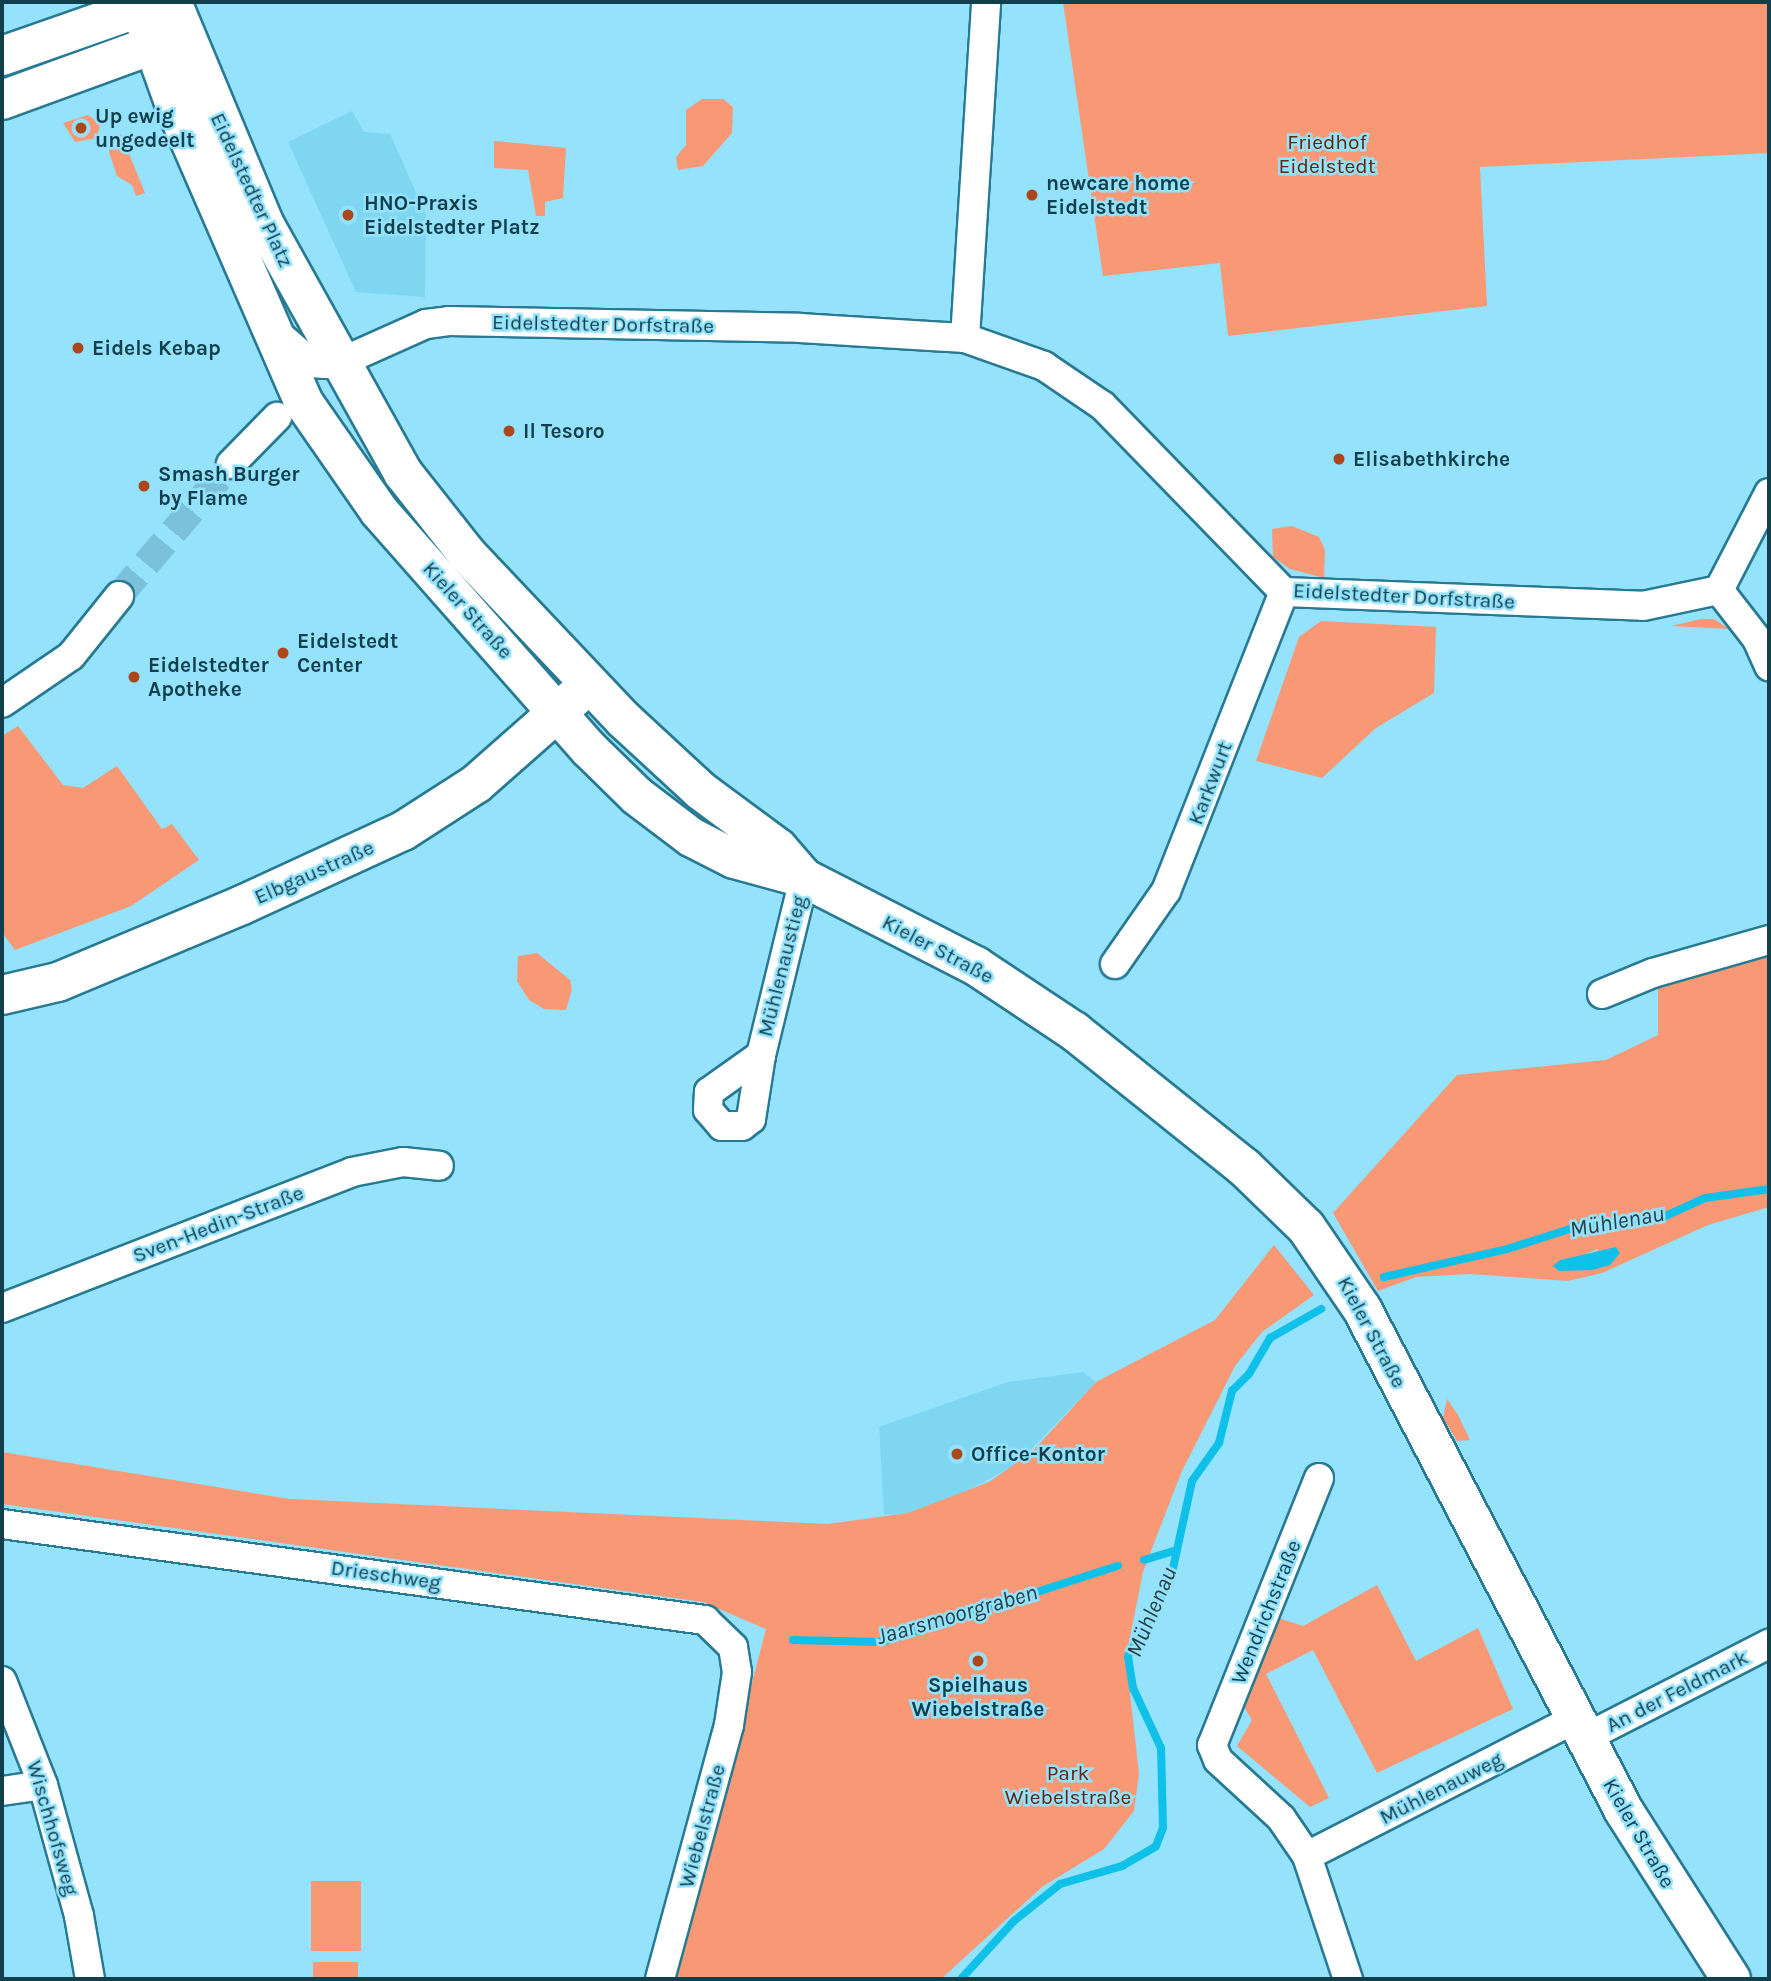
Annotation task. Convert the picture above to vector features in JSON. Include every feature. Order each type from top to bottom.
[{"type":"main road","points":[[2,56],[156,6],[150,47],[2,100]]},
{"type":"main road","name":"Eidelstedter Platz","points":[[156,6],[265,225],[341,362]]},
{"type":"main road","points":[[2,68],[51,41]]},
{"type":"main road","name":"Eidelstedter Platz","points":[[150,47],[267,320]]},
{"type":"main road","name":"Kieler Straße","points":[[267,320],[304,403],[332,450],[379,511],[557,712],[637,796],[691,837],[734,859],[804,878],[976,966],[1074,1031],[1244,1167],[1306,1227],[1362,1309],[1624,1811],[1731,1979]]},
{"type":"main road","name":"Kieler Straße","points":[[341,362],[403,473],[431,510],[589,684],[701,791],[778,848],[804,878]]},
{"type":"main road","name":"Elbgaustraße","points":[[2,995],[58,982],[381,842],[475,784],[589,684]]},
{"type":"street","points":[[965,338],[986,2]]},
{"type":"street","name":"Eidelstedter Dorfstraße","points":[[267,320],[311,363],[341,362],[426,324],[449,321],[800,328],[965,338],[1044,366],[1103,406],[1284,592],[1643,606],[1719,590]]},
{"type":"street","points":[[230,464],[277,416]]},
{"type":"street","points":[[1769,493],[1719,590],[1757,639],[1769,666]]},
{"type":"street","name":"Karkwurt","points":[[1115,964],[1166,891],[1284,592]]},
{"type":"street","points":[[2,703],[71,656],[118,596]]},
{"type":"street","name":"Mühlenaustieg","points":[[761,1055],[804,878]]},
{"type":"street","points":[[1602,994],[1653,973],[1769,940]]},
{"type":"street","name":"Sven-Hedin-Straße","points":[[2,1308],[352,1172],[403,1162],[439,1166]]},
{"type":"street","name":"Wendrichstraße","points":[[1307,1856],[1280,1818],[1219,1760],[1212,1745],[1319,1478]]},
{"type":"street","name":"Drieschweg","points":[[2,1524],[688,1615],[705,1620],[726,1638],[733,1647],[737,1672]]},
{"type":"street","name":"An der Feldmark","points":[[1580,1728],[1769,1644]]},
{"type":"street","name":"Wiebelstraße","points":[[660,1979],[729,1726],[737,1672]]},
{"type":"street","name":"Wischhofsweg","points":[[2,1681],[43,1785],[79,1916],[90,1979]]},
{"type":"street","name":"Mühlenauweg","points":[[1307,1856],[1580,1728]]},
{"type":"street","points":[[2,1791],[43,1785]]},
{"type":"street","points":[[1307,1856],[1347,1979]]},
{"type":"shaded area","points":[[352,111],[364,132],[390,134],[426,215],[425,297],[356,292],[288,142]]},
{"type":"shaded area","points":[[1616,1247],[1620,1253],[1610,1265],[1593,1270],[1559,1271],[1553,1266],[1560,1260]]},
{"type":"shaded area","points":[[1083,1372],[1096,1382],[1017,1464],[957,1496],[908,1513],[884,1515],[879,1427],[1008,1382]]},
{"type":"green space","name":"Friedhof Eidelstedt","points":[[1063,2],[1769,2],[1769,153],[1480,167],[1487,306],[1228,336],[1220,263],[1103,276]]},
{"type":"green space","points":[[702,99],[723,99],[733,107],[732,133],[703,166],[678,170],[676,157],[686,145],[686,110]]},
{"type":"green space","points":[[88,115],[100,124],[97,138],[75,142],[63,123]]},
{"type":"green space","points":[[121,134],[145,193],[136,196],[132,185],[117,176],[109,152],[110,139]]},
{"type":"green space","points":[[494,141],[566,148],[563,198],[545,202],[545,216],[536,216],[528,170],[494,168]]},
{"type":"green space","points":[[1292,526],[1319,537],[1325,550],[1324,578],[1290,569],[1273,557],[1272,529]]},
{"type":"green space","points":[[1714,619],[1729,629],[1671,626]]},
{"type":"green space","points":[[1321,621],[1436,627],[1434,693],[1376,728],[1322,778],[1256,761],[1299,637]]},
{"type":"green space","points":[[18,726],[63,785],[83,788],[117,766],[162,829],[172,824],[199,860],[131,906],[15,950],[2,932],[2,736]]},
{"type":"green space","points":[[537,953],[570,980],[572,989],[566,1010],[544,1009],[529,1000],[517,981],[518,956]]},
{"type":"green space","points":[[1769,954],[1769,1207],[1708,1225],[1602,1273],[1568,1281],[1470,1274],[1416,1277],[1378,1291],[1333,1213],[1457,1075],[1606,1060],[1658,1035],[1658,987]],"holes":[[[1598,1249],[1593,1270],[1560,1260]]]},
{"type":"green space","name":"Park Wiebelstraße","points":[[1274,1245],[1314,1295],[1262,1332],[1235,1366],[1181,1473],[1143,1572],[1126,1657],[1139,1774],[1134,1811],[1104,1849],[1042,1887],[941,1979],[675,1979],[766,1629],[703,1602],[2,1504],[2,1452],[290,1499],[828,1524],[908,1513],[989,1482],[1031,1453],[1096,1382],[1215,1320]]},
{"type":"green space","points":[[1447,1399],[1470,1440],[1457,1441],[1443,1418]]},
{"type":"green space","points":[[1377,1585],[1416,1661],[1478,1628],[1513,1709],[1377,1773],[1313,1650],[1266,1674],[1329,1798],[1310,1807],[1237,1746],[1252,1720],[1239,1699],[1278,1618],[1303,1626]]},
{"type":"green space","points":[[311,1881],[361,1881],[361,1951],[311,1951]]},
{"type":"green space","points":[[313,1962],[358,1962],[358,1979],[313,1979]]},
{"type":"waterway","name":"Mühlenau","points":[[1384,1277],[1507,1249],[1582,1225],[1661,1218],[1705,1198],[1769,1189]]},
{"type":"waterway","name":"Mühlenau","points":[[961,1979],[1014,1921],[1060,1884],[1122,1866],[1156,1846],[1163,1828],[1161,1748],[1133,1688],[1128,1656],[1170,1582],[1192,1481],[1219,1443],[1232,1391],[1249,1374],[1270,1338],[1321,1309]]},
{"type":"waterway","name":"Jaarsmoorgraben","points":[[1144,1560],[1176,1550]]},
{"type":"waterway","name":"Jaarsmoorgraben","points":[[793,1640],[882,1642],[1118,1566]]},
{"type":"tunnel","points":[[119,596],[231,464]]},
{"type":"place","name":"Up ewig ungedeelt","points":[[81,128]]},
{"type":"place","name":"newcare home Eidelstedt","points":[[1032,195]]},
{"type":"place","name":"HNO-Praxis Eidelstedter Platz","points":[[348,215]]},
{"type":"place","name":"Eidels Kebap","points":[[78,348]]},
{"type":"place","name":"Il Tesoro","points":[[509,431]]},
{"type":"place","name":"Elisabethkirche","points":[[1339,459]]},
{"type":"place","name":"Smash Burger by Flame","points":[[144,486]]},
{"type":"place","name":"Eidelstedt Center","points":[[283,653]]},
{"type":"place","name":"Eidelstedter Apotheke","points":[[134,677]]},
{"type":"place","name":"Office-Kontor","points":[[957,1454]]},
{"type":"place","name":"Spielhaus Wiebelstraße","points":[[978,1661]]}]
